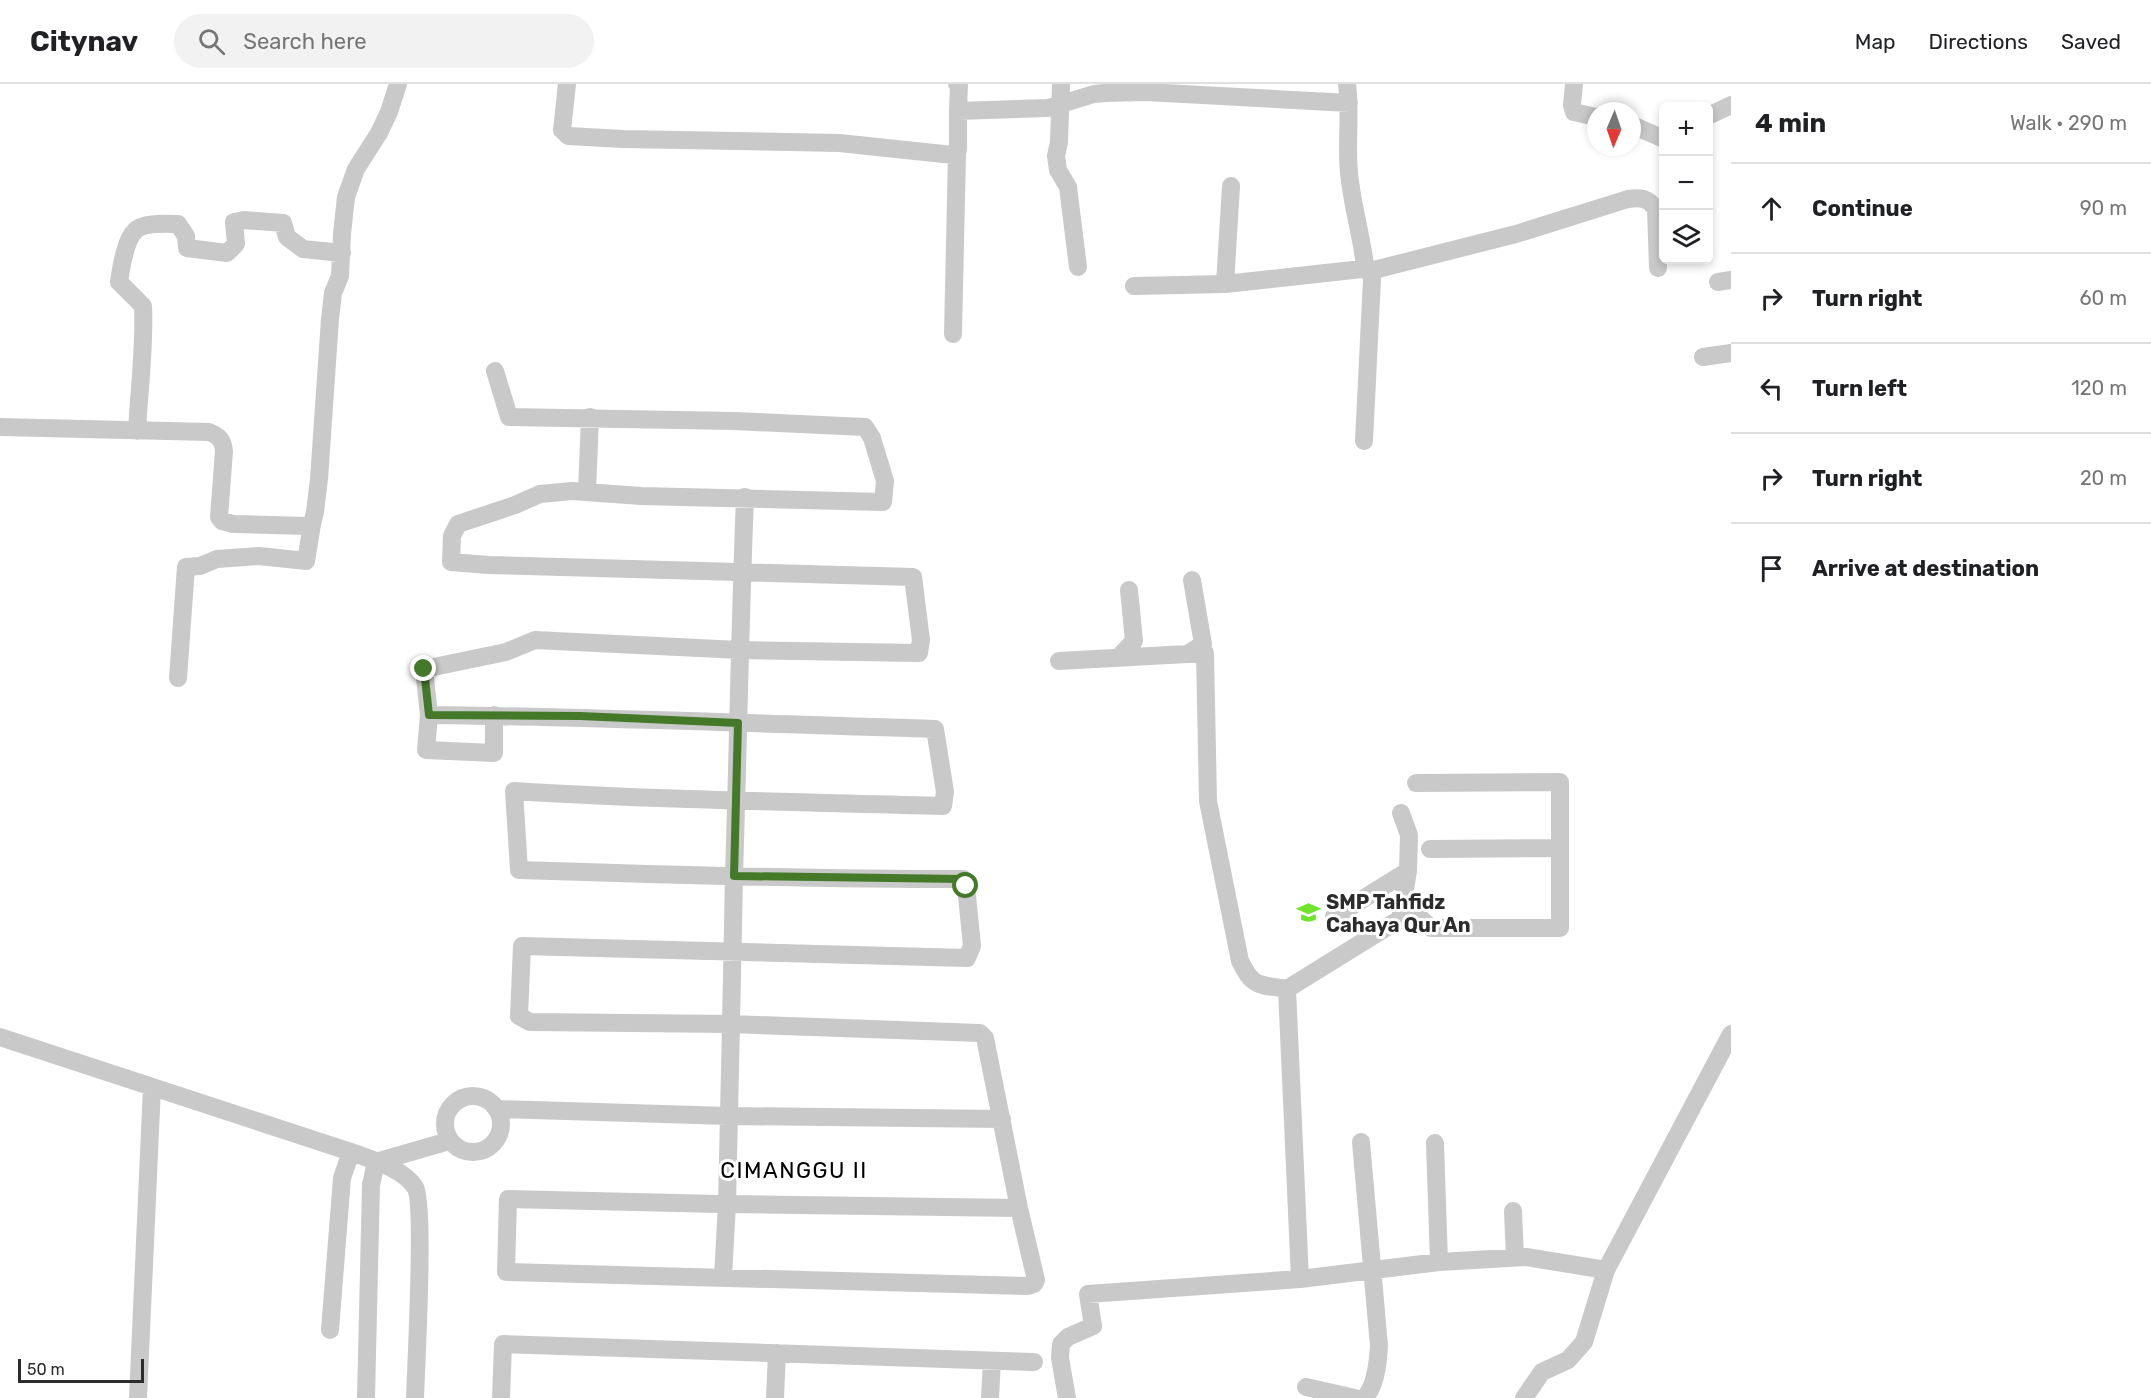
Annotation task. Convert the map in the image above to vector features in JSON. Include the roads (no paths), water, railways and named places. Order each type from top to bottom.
[{"type":"street","points":[[178,678],[186,567],[200,567],[217,559],[259,556],[306,561],[319,478],[333,293],[340,276],[344,217],[350,185],[356,169],[380,133],[398,84]]},
{"type":"street","points":[[567,84],[562,130],[568,136],[840,143],[949,155],[957,153]]},
{"type":"street","points":[[953,334],[958,84]]},
{"type":"street","points":[[1061,84],[1056,163],[1060,176],[1068,187],[1078,267]]},
{"type":"street","points":[[1347,84],[1349,169],[1372,279],[1364,441]]},
{"type":"street","points":[[1574,84],[1572,105],[1574,112],[1587,115]]},
{"type":"street","points":[[958,111],[1048,108],[1094,94],[1146,92],[1349,103]]},
{"type":"street","points":[[1713,114],[1731,105]]},
{"type":"street","points":[[1641,129],[1659,137]]},
{"type":"street","points":[[1225,284],[1231,186]]},
{"type":"street","points":[[1134,286],[1225,284],[1359,270],[1516,234],[1640,197],[1650,201],[1656,208],[1658,268]]},
{"type":"street","points":[[137,431],[144,343],[143,306],[119,282],[128,243],[135,231],[144,227],[178,224],[186,236],[187,248],[227,253],[236,244],[234,222],[244,220],[283,223],[286,237],[303,249],[342,253]]},
{"type":"street","points":[[1703,357],[1731,353]]},
{"type":"street","points":[[494,715],[494,753],[426,750],[429,715],[424,669],[506,652],[535,640],[740,650],[919,653],[921,640],[913,577],[451,562],[452,537],[458,524],[515,506],[540,494],[572,491],[641,496],[883,502],[885,481],[872,438],[865,427],[734,421],[509,417],[495,371]]},
{"type":"street","points":[[587,492],[590,417]]},
{"type":"street","points":[[0,427],[209,432],[217,435],[223,442],[219,517],[222,521],[233,524],[307,526],[312,524]]},
{"type":"street","points":[[723,1277],[727,1204],[745,497]]},
{"type":"street","points":[[1189,653],[1203,644],[1192,580]]},
{"type":"street","points":[[1119,657],[1134,641],[1129,590]]},
{"type":"street","points":[[1059,662],[1205,653],[1208,801],[1239,961],[1250,980],[1255,983],[1287,989],[1400,919],[1420,918],[1431,928],[1560,928],[1560,782],[1416,783]]},
{"type":"street","points":[[429,715],[935,729],[945,792],[943,806],[638,799],[514,791],[519,870],[963,879],[966,886],[972,946],[967,958],[522,946],[519,1016],[530,1022],[731,1024],[980,1033],[985,1038],[1036,1280],[1034,1284],[1028,1286],[506,1272],[508,1199],[1019,1208]]},
{"type":"street","points":[[1400,919],[1408,871],[1409,835],[1401,813]]},
{"type":"street","points":[[1430,849],[1560,848]]},
{"type":"street","points":[[1334,917],[1408,871]]},
{"type":"street","points":[[1287,989],[1300,1279]]},
{"type":"street","points":[[1524,1398],[1542,1372],[1568,1360],[1584,1342],[1606,1270],[1731,1034]]},
{"type":"street","points":[[0,1037],[351,1152],[407,1178],[418,1192],[419,1249],[415,1398]]},
{"type":"street","points":[[138,1398],[152,1087]]},
{"type":"street","points":[[473,1096],[490,1102],[497,1110],[501,1125],[500,1134],[489,1148],[472,1153],[464,1151],[449,1141],[446,1133],[446,1115],[456,1101],[473,1096]]},
{"type":"street","points":[[497,1110],[728,1116],[1002,1119]]},
{"type":"street","points":[[376,1162],[449,1141]]},
{"type":"street","points":[[1361,1142],[1371,1270],[1379,1329],[1378,1360],[1369,1393],[1364,1398]]},
{"type":"street","points":[[1435,1143],[1438,1262]]},
{"type":"street","points":[[330,1330],[342,1178],[351,1152]]},
{"type":"street","points":[[366,1398],[371,1185],[376,1162]]},
{"type":"street","points":[[1513,1211],[1515,1258]]},
{"type":"street","points":[[1067,1398],[1060,1358],[1061,1344],[1068,1337],[1093,1326],[1088,1294],[1300,1279],[1438,1262],[1526,1257],[1606,1270]]},
{"type":"street","points":[[501,1398],[503,1344],[1034,1362]]},
{"type":"street","points":[[775,1398],[777,1353]]},
{"type":"street","points":[[990,1398],[992,1361]]},
{"type":"street","points":[[1314,1392],[1355,1398]]},
{"type":"place","name":"SMP Tahfidz Cahaya Qur An","points":[[1308,913]]},
{"type":"district","name":"CIMANGGU II","points":[[794,1170]]}]
